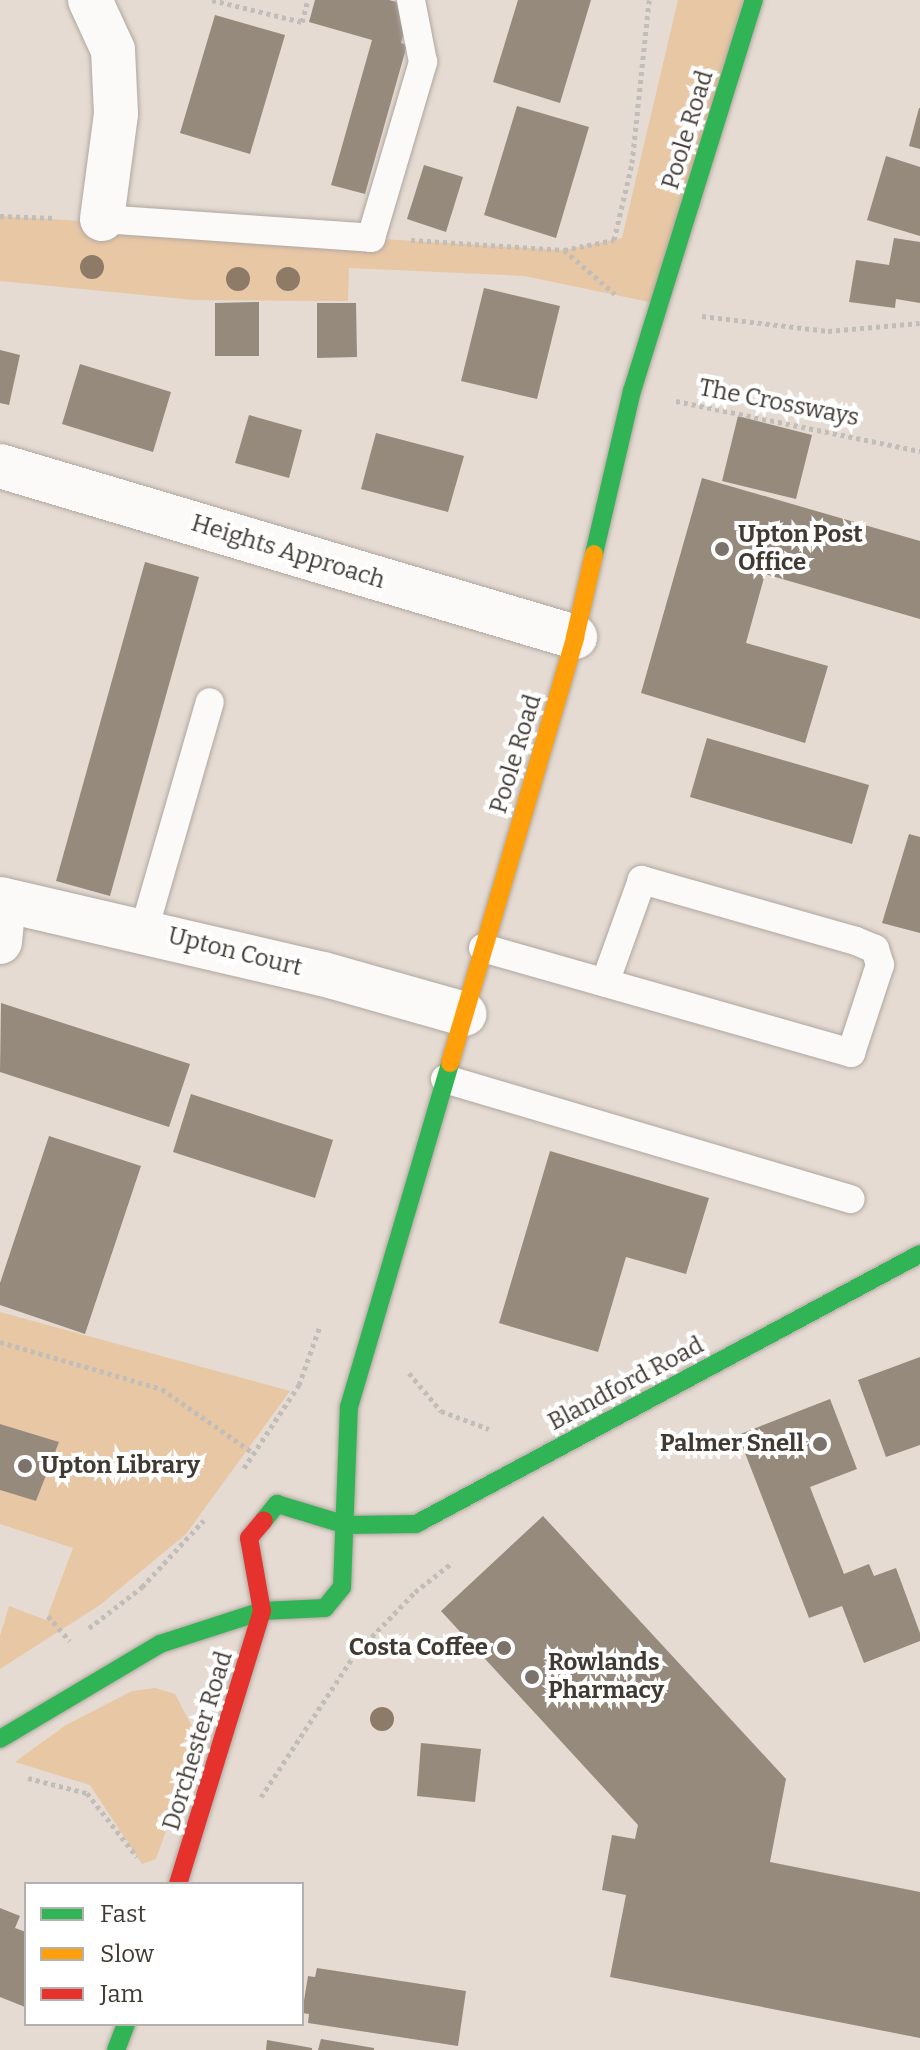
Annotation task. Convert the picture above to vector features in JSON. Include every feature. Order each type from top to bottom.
[{"type":"main road","name":"Poole Road","points":[[346,1525],[349,1407],[575,637],[632,391],[754,0]]},
{"type":"main road","name":"Blandford Road","points":[[346,1525],[416,1524],[920,1254]]},
{"type":"main road","points":[[0,1739],[160,1644],[262,1611],[325,1608],[342,1587],[346,1525],[277,1504],[249,1538],[262,1611]]},
{"type":"main road","name":"Dorchester Road","points":[[179,1882],[213,1782],[262,1611]]},
{"type":"main road","points":[[116,2050],[125,2026]]},
{"type":"street","points":[[90,0],[113,50],[116,114],[102,219]]},
{"type":"street","name":"Heights Approach","points":[[0,466],[575,637]]},
{"type":"street","name":"Upton Court","points":[[1,914],[144,930],[464,1014]]},
{"type":"lane","points":[[102,219],[371,238],[423,62],[411,0]]},
{"type":"lane","points":[[144,930],[210,702]]},
{"type":"lane","points":[[483,948],[605,983],[851,1053],[880,965],[875,949],[856,941],[642,880],[605,983]]},
{"type":"lane","points":[[445,1079],[851,1199]]},
{"type":"path","points":[[212,0],[302,22],[308,0]]},
{"type":"path","points":[[371,238],[564,250],[614,240],[632,163],[649,0]]},
{"type":"path","points":[[0,216],[102,219]]},
{"type":"path","points":[[564,250],[612,293]]},
{"type":"path","points":[[659,304],[691,315],[828,331],[920,323]]},
{"type":"path","name":"The Crossways","points":[[632,391],[920,451]]},
{"type":"path","points":[[238,1476],[299,1385],[324,1316]]},
{"type":"path","points":[[0,1342],[162,1389],[253,1453]]},
{"type":"path","points":[[401,1365],[441,1411],[466,1425],[501,1428]]},
{"type":"path","points":[[48,1616],[70,1641],[142,1587],[213,1510]]},
{"type":"path","points":[[257,1804],[355,1654],[415,1592],[464,1552]]},
{"type":"path","points":[[14,1774],[87,1793],[142,1864]]},
{"type":"shaded area","points":[[678,0],[754,0],[659,304],[524,276],[349,268],[348,301],[194,300],[0,281],[0,216],[564,250],[622,238]]},
{"type":"shaded area","points":[[0,1312],[290,1391],[186,1534],[100,1605],[0,1669],[0,1636],[9,1606],[46,1620],[73,1548],[0,1524],[0,1490],[36,1501],[59,1442],[0,1424]]},
{"type":"shaded area","points":[[155,1688],[175,1694],[195,1732],[193,1756],[156,1859],[142,1864],[90,1785],[15,1762],[66,1725],[132,1691]]},
{"type":"building","points":[[315,0],[389,0],[411,6],[401,43],[407,45],[365,194],[331,185],[372,40],[309,22]]},
{"type":"building","points":[[518,0],[591,0],[560,103],[493,82]]},
{"type":"building","points":[[215,15],[285,35],[250,154],[180,133]]},
{"type":"building","points":[[517,106],[589,127],[556,238],[484,215]]},
{"type":"building","points":[[920,108],[920,149],[909,146]]},
{"type":"building","points":[[886,156],[920,167],[920,236],[867,220]]},
{"type":"building","points":[[424,165],[463,177],[446,232],[407,219]]},
{"type":"building","points":[[894,238],[920,242],[920,303],[896,299],[895,308],[849,302],[856,260],[889,265]]},
{"type":"building","points":[[484,288],[560,306],[537,399],[461,381]]},
{"type":"building","points":[[259,302],[259,356],[215,356],[215,303]]},
{"type":"building","points":[[317,303],[356,303],[357,357],[317,358]]},
{"type":"building","points":[[0,350],[20,355],[9,405],[0,403]]},
{"type":"building","points":[[80,364],[171,392],[153,452],[62,424]]},
{"type":"building","points":[[249,415],[302,430],[289,478],[235,463]]},
{"type":"building","points":[[738,416],[812,435],[796,499],[722,481]]},
{"type":"building","points":[[376,433],[464,456],[448,512],[361,489]]},
{"type":"building","points":[[702,478],[920,541],[920,619],[765,574],[746,643],[828,666],[805,743],[641,693]]},
{"type":"building","points":[[145,562],[199,577],[110,896],[56,881]]},
{"type":"building","points":[[707,738],[869,785],[852,844],[690,797]]},
{"type":"building","points":[[909,834],[920,837],[920,933],[882,923]]},
{"type":"building","points":[[1,1003],[190,1064],[169,1127],[0,1072]]},
{"type":"building","points":[[191,1094],[333,1140],[315,1198],[173,1152]]},
{"type":"building","points":[[49,1136],[141,1166],[85,1334],[0,1305],[0,1283]]},
{"type":"building","points":[[550,1151],[709,1198],[686,1274],[626,1257],[598,1352],[499,1323]]},
{"type":"building","points":[[920,1357],[920,1445],[886,1457],[858,1380]]},
{"type":"building","points":[[830,1399],[857,1469],[810,1487],[844,1574],[869,1564],[874,1576],[896,1568],[920,1633],[920,1641],[864,1663],[842,1606],[809,1618],[738,1435]]},
{"type":"building","name":"Upton Library","points":[[0,1424],[59,1442],[36,1501],[0,1490]]},
{"type":"building","points":[[543,1516],[786,1779],[770,1862],[920,1892],[920,2038],[610,1977],[626,1895],[602,1890],[612,1835],[635,1839],[638,1825],[441,1611]]},
{"type":"building","points":[[421,1743],[481,1749],[475,1802],[417,1796]]},
{"type":"building","points":[[0,1908],[20,1916],[15,1928],[24,1931],[24,2007],[0,1997]]},
{"type":"building","points":[[317,1968],[466,1991],[458,2046],[308,2023],[309,2014],[304,2013],[304,2001],[308,1976],[315,1977]]},
{"type":"building","points":[[321,2039],[374,2048],[374,2050],[318,2050]]},
{"type":"building","points":[[267,2040],[312,2048],[312,2050],[266,2050]]},
{"type":"traffic: fast","points":[[594,554],[632,391],[754,0]]},
{"type":"traffic: fast","points":[[0,1739],[160,1644],[262,1611],[325,1608],[342,1587],[349,1407],[450,1063]]},
{"type":"traffic: fast","points":[[264,1520],[277,1504],[346,1525],[416,1524],[920,1254]]},
{"type":"traffic: fast","points":[[116,2050],[125,2026]]},
{"type":"traffic: slow","points":[[450,1063],[575,637],[594,554]]},
{"type":"traffic: jam","points":[[179,1882],[262,1611],[249,1538],[264,1520]]},
{"type":"place","name":"Upton Post Office","points":[[722,549]]},
{"type":"place","name":"Palmer Snell","points":[[820,1444]]},
{"type":"place","name":"Upton Library","points":[[25,1466]]},
{"type":"place","name":"Costa Coffee","points":[[504,1648]]},
{"type":"place","name":"Rowlands Pharmacy","points":[[532,1677]]}]
